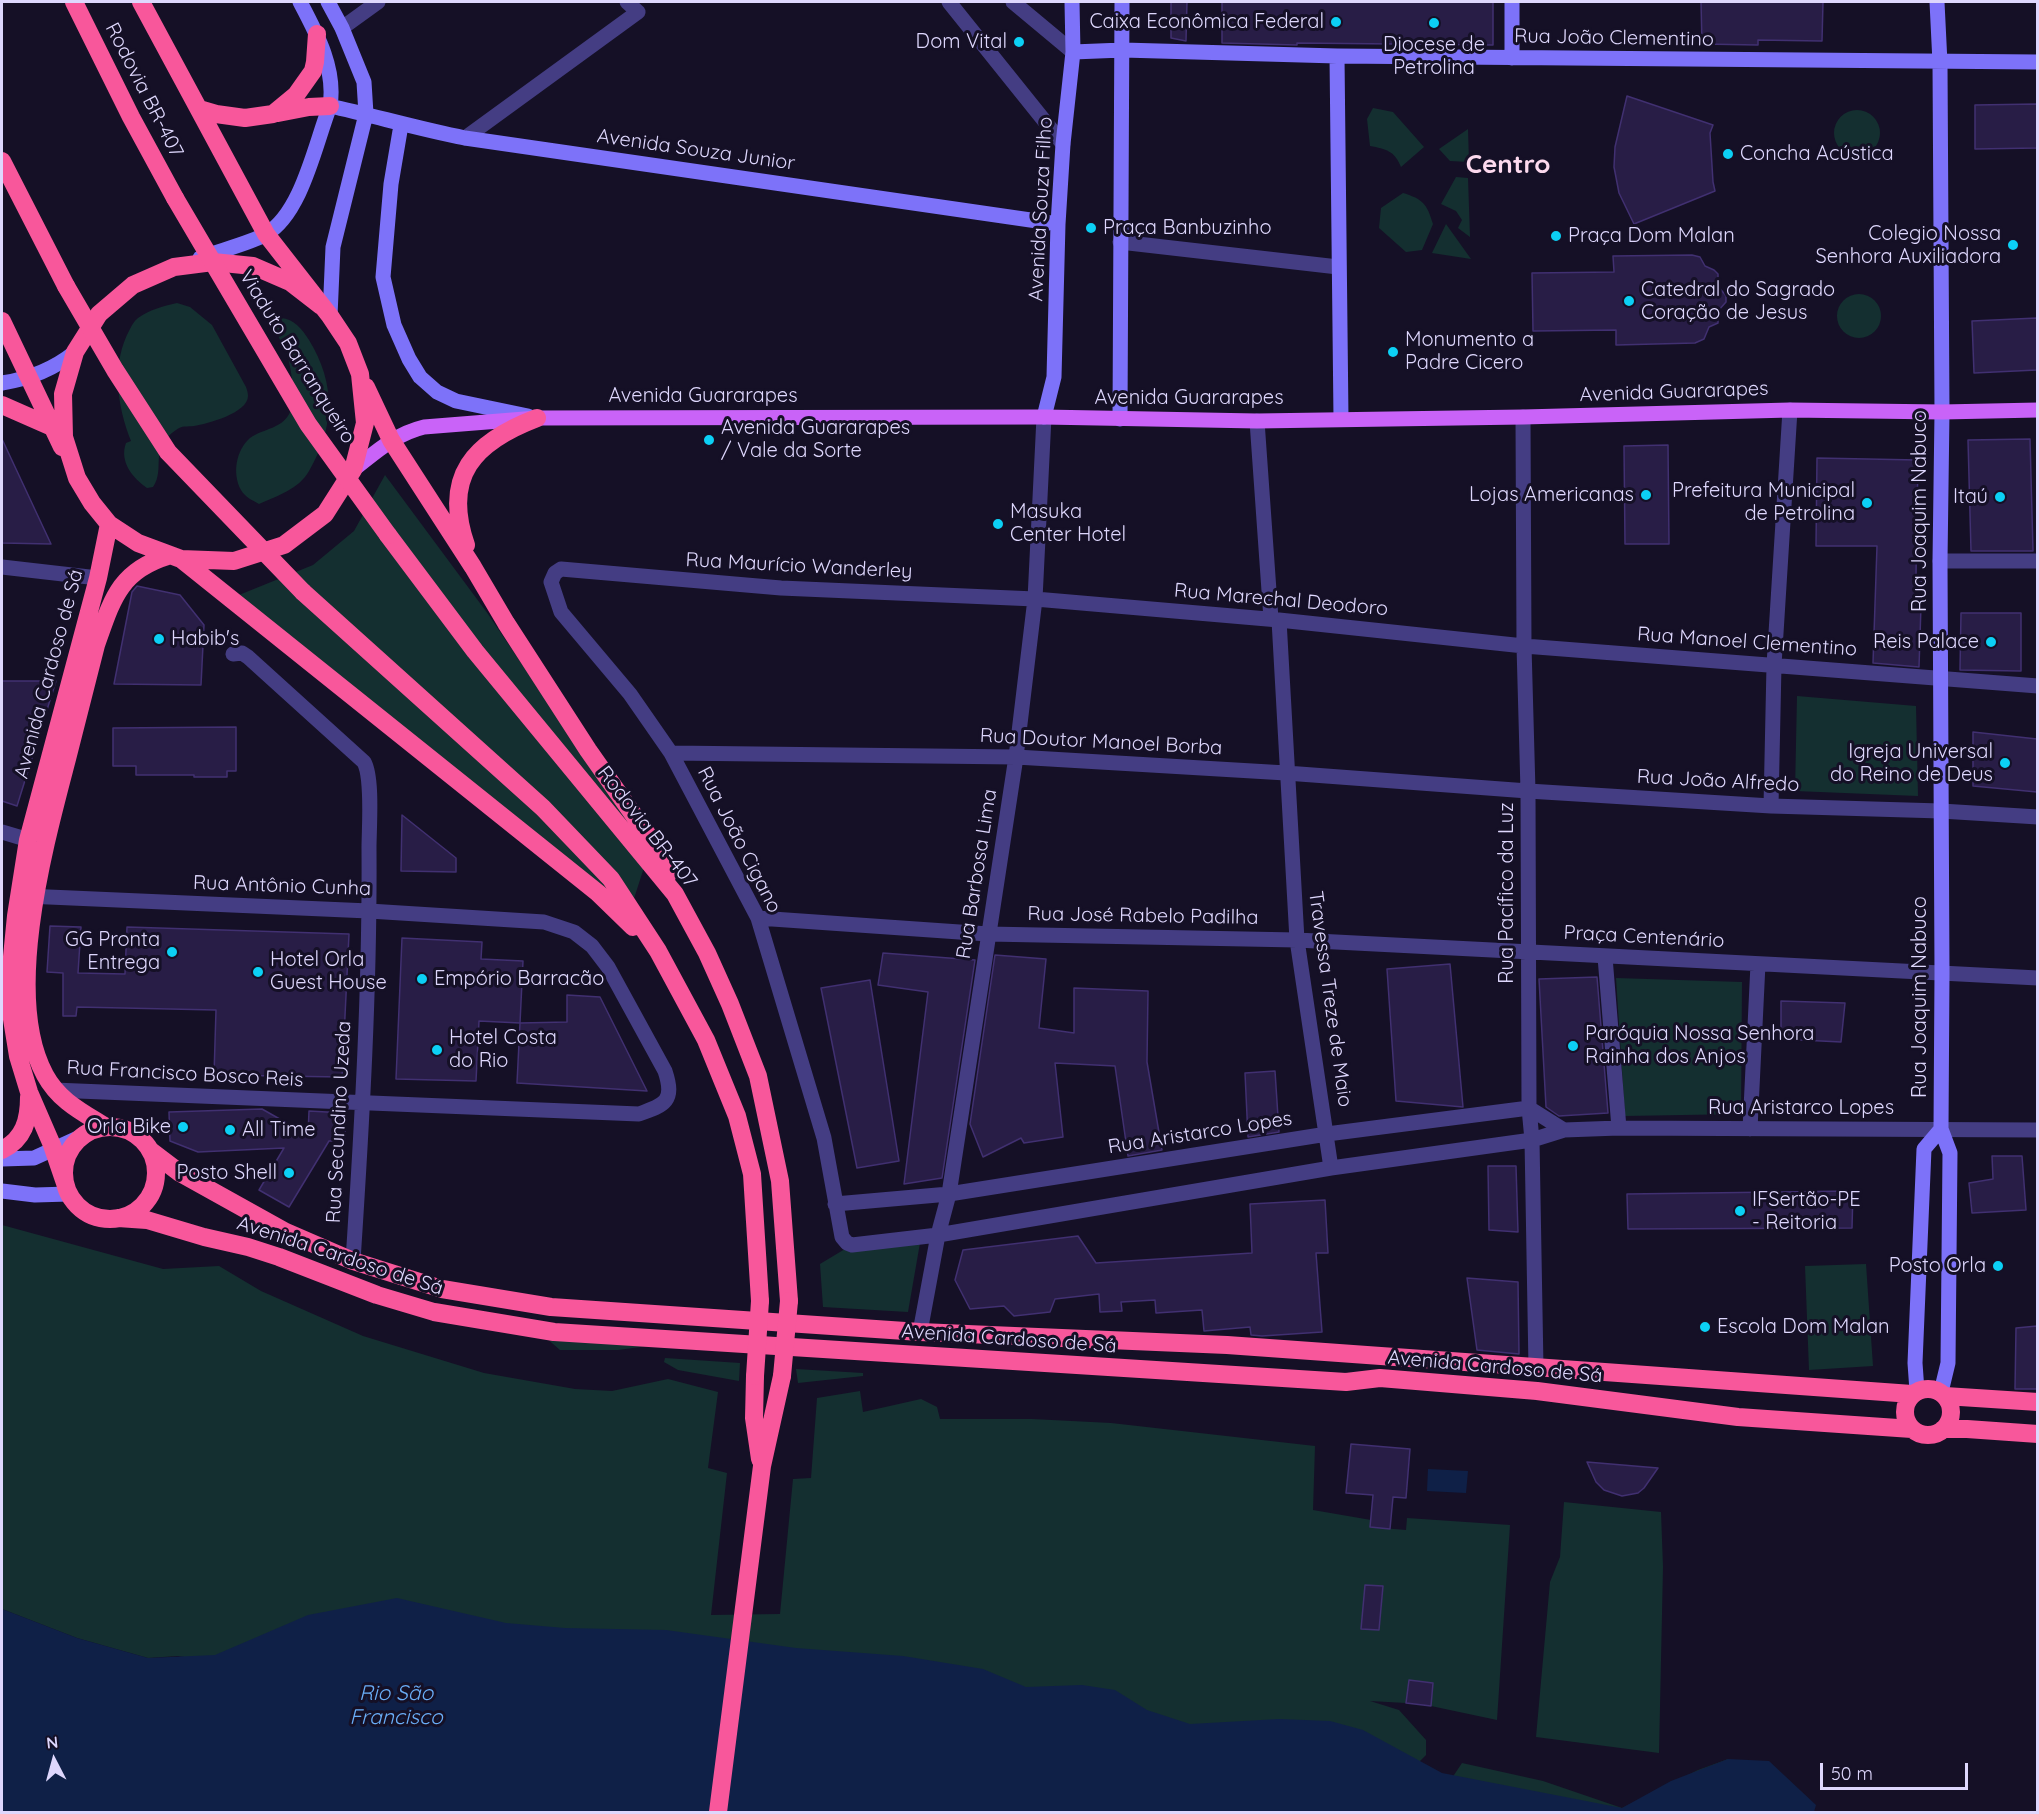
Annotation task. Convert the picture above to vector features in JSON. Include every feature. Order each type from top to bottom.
[{"type":"highway","name":"Rodovia BR-407","points":[[74,2],[131,117],[175,198]]},
{"type":"highway","points":[[141,2],[266,234],[348,343],[391,440],[588,750],[654,844],[675,894]]},
{"type":"highway","points":[[273,114],[296,95],[313,71],[317,34]]},
{"type":"highway","points":[[199,109],[245,118],[309,107],[330,106]]},
{"type":"highway","points":[[2,161],[66,286],[115,370],[168,452],[303,592],[543,808],[611,879],[658,951],[706,1040],[737,1116],[752,1174],[760,1301],[754,1418],[762,1466],[718,1812]]},
{"type":"highway","name":"Viaduto Barranqueiro","points":[[175,198],[308,424],[388,535]]},
{"type":"highway","points":[[77,478],[64,437],[63,394],[75,352],[99,314],[133,285],[174,267],[213,262],[253,266],[290,282],[325,311]]},
{"type":"highway","points":[[2,321],[52,428],[92,503],[109,524],[138,543],[175,557],[234,561],[284,546],[325,514],[353,470],[365,423],[360,374]]},
{"type":"highway","points":[[2,405],[52,428]]},
{"type":"highway","points":[[473,567],[460,529],[457,510],[459,487],[466,469],[477,454],[493,439],[510,428],[537,418]]},
{"type":"highway","name":"Avenida Cardoso de Sá","points":[[67,1189],[29,1092],[18,1056],[12,1019],[10,977],[28,896],[36,843],[109,524]]},
{"type":"highway","name":"Rodovia BR-407","points":[[388,535],[475,651],[675,894],[707,953],[730,1004],[758,1076],[780,1181],[789,1301],[782,1376],[762,1466]]},
{"type":"highway","points":[[175,557],[598,893],[658,951]]},
{"type":"highway","name":"Avenida Cardoso de Sá","points":[[36,843],[96,645],[118,590],[140,568],[175,557]]},
{"type":"highway","name":"Avenida Cardoso de Sá","points":[[28,896],[30,946],[28,1015],[36,1055],[54,1090],[65,1102],[106,1127]]},
{"type":"highway","points":[[2,1150],[17,1140],[27,1123],[29,1092]]},
{"type":"highway","points":[[106,1127],[132,1132],[143,1140],[151,1151],[156,1172],[151,1192],[138,1209],[118,1218],[104,1218],[90,1214],[78,1205],[67,1189],[64,1172],[71,1148],[80,1137],[92,1130],[106,1127]]},
{"type":"highway","name":"Avenida Cardoso de Sá","points":[[151,1151],[180,1173],[249,1212],[286,1232],[353,1261],[442,1289],[551,1307],[920,1332],[1227,1345],[1914,1393]]},
{"type":"highway","name":"Avenida Cardoso de Sá","points":[[118,1218],[147,1220],[258,1250],[377,1295],[434,1312],[554,1332],[1346,1382],[1380,1378],[1537,1392],[1738,1417],[1912,1429]]},
{"type":"highway","points":[[2037,1402],[1943,1394],[1929,1388],[1914,1393],[1908,1400],[1904,1412],[1912,1429],[1928,1435],[1943,1429],[2037,1434]]},
{"type":"highway","points":[[1943,1394],[1948,1401],[1951,1413],[1943,1429]]},
{"type":"main road","points":[[174,267],[266,234],[291,210],[330,106],[332,95],[328,64],[317,34],[300,2]]},
{"type":"main road","points":[[325,311],[333,247],[366,114],[364,82],[342,28],[328,2]]},
{"type":"main road","name":"Avenida Souza Filho","points":[[1044,417],[1054,377],[1058,224],[1063,144],[1073,52],[1072,2]]},
{"type":"main road","points":[[1120,419],[1122,2]]},
{"type":"main road","points":[[1512,2],[1512,58]]},
{"type":"main road","name":"Rua Joaquim Nabuco","points":[[1937,2],[1940,63],[1942,412],[1941,1129],[1950,1153],[1948,1362],[1943,1394]]},
{"type":"main road","name":"Rua João Clementino","points":[[1073,52],[1123,50],[1337,56],[1940,63],[2037,62]]},
{"type":"main road","points":[[1337,56],[1341,419]]},
{"type":"main road","name":"Avenida Souza Junior","points":[[330,106],[401,125],[465,138],[1058,224]]},
{"type":"main road","points":[[401,125],[391,184],[384,276],[394,325],[409,359],[420,377],[437,392],[456,401],[537,418]]},
{"type":"main road","points":[[2,383],[55,365],[75,352]]},
{"type":"main road","name":"Avenida Guararapes","points":[[353,470],[391,440],[407,431],[424,427],[537,418],[1044,417],[1257,421],[1790,410],[1942,412],[2037,410]]},
{"type":"main road","points":[[1914,1393],[1924,1149],[1941,1129]]},
{"type":"main road","points":[[2,1159],[34,1158],[80,1137]]},
{"type":"main road","points":[[2,1191],[35,1195],[67,1189]]},
{"type":"street","points":[[342,28],[378,2]]},
{"type":"street","points":[[465,138],[638,12],[627,2]]},
{"type":"street","points":[[949,2],[1063,144]]},
{"type":"street","points":[[1013,2],[1073,52]]},
{"type":"street","points":[[1120,242],[1338,267]]},
{"type":"street","points":[[1771,806],[1774,665],[1790,410]]},
{"type":"street","name":"Rua Barbosa Lima","points":[[920,1332],[938,1235],[949,1194],[1016,758],[1035,599],[1044,417]]},
{"type":"street","name":"Rua Pacífico da Luz","points":[[1523,417],[1529,1108],[1532,1140],[1536,1368]]},
{"type":"street","name":"Travessa Treze de Maio","points":[[1257,421],[1275,619],[1297,940],[1331,1168]]},
{"type":"street","points":[[1940,561],[2037,561]]},
{"type":"street","points":[[2,567],[98,578]]},
{"type":"street","name":"Rua Maurício Wanderley","points":[[561,569],[781,588],[1035,599]]},
{"type":"street","name":"Rua João Cigano","points":[[561,569],[555,573],[551,582],[561,612],[630,694],[671,753],[758,918],[824,1138],[842,1237]]},
{"type":"street","name":"Rua Marechal Deodoro","points":[[1035,599],[1275,619],[1524,646]]},
{"type":"street","name":"Rua Manoel Clementino","points":[[1524,646],[2037,686]]},
{"type":"street","name":"Rua Secundino Uzeda","points":[[233,654],[242,653],[248,657],[367,767],[369,911],[363,1103],[353,1261]]},
{"type":"street","name":"Rua Doutor Manoel Borba","points":[[671,753],[1016,758],[1286,773],[1528,791]]},
{"type":"street","name":"Rua João Alfredo","points":[[1528,791],[1771,806],[2037,817]]},
{"type":"street","points":[[2,832],[36,843]]},
{"type":"street","name":"Rua Antônio Cunha","points":[[28,896],[369,911],[544,922],[574,932],[592,946],[608,967],[665,1071],[670,1085],[668,1099],[657,1107],[639,1114]]},
{"type":"street","name":"Rua José Rabelo Padilha","points":[[758,918],[988,934],[1297,940],[1528,952]]},
{"type":"street","name":"Praça Centenário","points":[[1528,952],[2037,978]]},
{"type":"street","points":[[1605,957],[1619,1128]]},
{"type":"street","points":[[1750,1130],[1758,964]]},
{"type":"street","name":"Rua Francisco Bosco Reis","points":[[54,1090],[639,1114]]},
{"type":"street","points":[[1529,1108],[1564,1130]]},
{"type":"street","name":"Rua Aristarco Lopes","points":[[835,1204],[949,1194],[1327,1134],[1529,1108]]},
{"type":"street","name":"Rua Aristarco Lopes","points":[[842,1237],[852,1245],[938,1235],[1331,1168],[1532,1140],[1564,1130],[1619,1128],[2037,1130]]},
{"type":"green space","points":[[1373,108],[1393,112],[1424,147],[1401,167],[1396,157],[1389,152],[1370,146],[1367,119]]},
{"type":"green space","points":[[1857,110],[1873,117],[1880,133],[1873,149],[1857,156],[1841,149],[1834,133],[1841,117]]},
{"type":"green space","points":[[1468,129],[1469,162],[1450,161],[1439,149]]},
{"type":"green space","points":[[1456,177],[1468,178],[1470,237],[1458,228],[1462,220],[1456,211],[1441,204]]},
{"type":"green space","points":[[1403,193],[1423,203],[1431,217],[1433,224],[1422,250],[1406,252],[1379,228],[1381,208]]},
{"type":"green space","points":[[1446,224],[1471,259],[1432,253]]},
{"type":"green space","points":[[1859,294],[1875,300],[1881,316],[1875,332],[1859,338],[1843,332],[1837,316],[1843,300]]},
{"type":"green space","points":[[177,303],[190,307],[212,325],[246,387],[248,396],[241,408],[226,417],[208,423],[180,427],[168,437],[160,451],[157,480],[153,487],[147,488],[132,474],[124,457],[126,443],[131,441],[122,414],[118,385],[120,356],[124,342],[137,319],[161,307]]},
{"type":"green space","points":[[281,318],[294,322],[300,328],[318,356],[328,389],[328,422],[318,455],[300,483],[259,504],[241,490],[236,470],[241,449],[245,443],[255,435],[279,425],[291,410],[293,391],[290,367],[275,325]]},
{"type":"green space","points":[[385,475],[488,614],[649,852],[629,914],[239,595],[313,565],[354,531]]},
{"type":"green space","points":[[1797,696],[1916,706],[1918,796],[1795,791]]},
{"type":"green space","points":[[1616,978],[1742,982],[1741,1114],[1625,1116]]},
{"type":"green space","points":[[2,1225],[163,1269],[219,1266],[261,1291],[363,1336],[484,1373],[575,1389],[612,1391],[668,1379],[718,1392],[708,1468],[727,1473],[711,1615],[780,1614],[793,1479],[811,1478],[817,1398],[860,1391],[863,1412],[921,1399],[937,1407],[940,1419],[1032,1419],[1111,1423],[1315,1446],[1313,1510],[1371,1520],[1370,1527],[1406,1530],[1407,1518],[1510,1525],[1497,1720],[1431,1706],[1433,1683],[1409,1680],[1406,1703],[1370,1701],[1399,1710],[1426,1740],[1426,1755],[1411,1770],[1107,1812],[178,1656],[148,1658],[77,1638],[2,1609]],"holes":[[[1365,1585],[1383,1587],[1379,1630],[1362,1629]]]},
{"type":"green space","points":[[920,1243],[908,1312],[823,1307],[820,1264],[845,1249]]},
{"type":"green space","points":[[1866,1264],[1873,1366],[1809,1370],[1805,1266]]},
{"type":"green space","points":[[545,1337],[663,1344],[618,1350],[560,1350]]},
{"type":"green space","points":[[665,1358],[740,1363],[739,1381],[678,1370],[664,1362]]},
{"type":"green space","points":[[796,1369],[863,1373],[863,1376],[798,1383]]},
{"type":"green space","points":[[1564,1502],[1661,1512],[1663,1567],[1659,1753],[1536,1737],[1550,1582],[1560,1557]]},
{"type":"green space","points":[[1728,1759],[1747,1812],[1446,1812],[1444,1790],[1462,1763],[1543,1781],[1622,1808],[1698,1770]]},
{"type":"water","points":[[1428,1469],[1468,1471],[1466,1493],[1427,1491]]},
{"type":"water","name":"Rio São Francisco","points":[[397,1598],[506,1623],[565,1628],[666,1630],[796,1648],[903,1656],[983,1669],[1026,1687],[1082,1685],[1115,1690],[1147,1710],[1190,1724],[1279,1719],[1330,1721],[1363,1730],[1442,1773],[1622,1808],[1671,1781],[1728,1759],[1769,1761],[1816,1805],[1814,1812],[2,1812],[2,1609],[77,1638],[148,1658],[215,1655],[308,1615]]},
{"type":"building","points":[[1171,2],[1187,2],[1186,41],[1171,38]]},
{"type":"building","points":[[1222,2],[1493,2],[1493,45],[1222,43]]},
{"type":"building","points":[[1701,2],[1823,2],[1822,41],[1758,40],[1758,45],[1702,44]]},
{"type":"building","points":[[1627,96],[1713,125],[1710,133],[1715,191],[1634,224],[1619,193],[1614,167],[1615,147]]},
{"type":"building","points":[[2037,104],[2037,148],[1975,149],[1975,105]]},
{"type":"building","name":"Catedral do Sagrado Coração de Jesus","points":[[1692,255],[1700,257],[1705,266],[1718,274],[1718,286],[1726,296],[1726,302],[1718,311],[1718,323],[1709,327],[1704,339],[1695,343],[1616,345],[1616,330],[1533,331],[1532,273],[1614,272],[1613,256]]},
{"type":"building","points":[[2037,318],[2037,370],[1974,373],[1972,321]]},
{"type":"building","points":[[2,439],[51,544],[2,543]]},
{"type":"building","name":"Itaú","points":[[2030,439],[2033,551],[1971,551],[1968,440]]},
{"type":"building","name":"Lojas Americanas","points":[[1668,445],[1669,544],[1625,544],[1624,446]]},
{"type":"building","name":"Prefeitura Municipal de Petrolina","points":[[1817,458],[1918,460],[1916,575],[1922,575],[1919,667],[1873,663],[1877,546],[1816,546]]},
{"type":"building","points":[[137,586],[180,595],[204,625],[201,685],[114,684],[132,592]]},
{"type":"building","name":"Reis Palace","points":[[1961,613],[2021,613],[2021,671],[1960,670]]},
{"type":"building","points":[[2,681],[56,681],[17,806],[2,801]]},
{"type":"building","points":[[236,727],[236,771],[227,771],[227,777],[136,775],[136,766],[113,766],[113,728]]},
{"type":"building","name":"Igreja Universal do Reino de Deus","points":[[1973,732],[2037,739],[2037,792],[1973,786]]},
{"type":"building","points":[[402,815],[456,858],[456,872],[401,871]]},
{"type":"building","points":[[50,926],[81,927],[78,973],[125,974],[127,927],[349,934],[342,1077],[214,1075],[216,1010],[77,1007],[76,1016],[63,1016],[63,973],[47,972]]},
{"type":"building","points":[[402,938],[482,942],[481,959],[523,961],[520,1023],[479,1021],[476,1081],[396,1079]]},
{"type":"building","points":[[883,953],[975,960],[942,1178],[904,1184],[928,992],[878,985]]},
{"type":"building","points":[[995,955],[1046,959],[1039,1028],[1074,1033],[1074,988],[1148,991],[1147,1062],[1162,1150],[1128,1156],[1115,1066],[1055,1063],[1063,1137],[1024,1143],[1021,1138],[983,1157],[970,1124]]},
{"type":"building","points":[[1450,964],[1463,1107],[1396,1101],[1387,969]]},
{"type":"building","name":"Paróquia Nossa Senhora Rainha dos Anjos","points":[[1597,977],[1608,1113],[1559,1116],[1546,1107],[1539,979]]},
{"type":"building","points":[[870,980],[899,1161],[857,1168],[821,988]]},
{"type":"building","points":[[567,995],[600,997],[647,1091],[517,1083],[520,1023],[567,1022]]},
{"type":"building","points":[[1781,1001],[1845,1003],[1841,1042],[1781,1039]]},
{"type":"building","points":[[1275,1071],[1279,1132],[1248,1137],[1245,1073]]},
{"type":"building","points":[[262,1109],[308,1135],[309,1111],[345,1113],[345,1141],[329,1141],[289,1207],[259,1190],[284,1148],[198,1152],[170,1141],[169,1112]]},
{"type":"building","points":[[1992,1156],[2022,1156],[2026,1210],[1972,1213],[1969,1183],[1993,1179]]},
{"type":"building","points":[[1488,1166],[1516,1166],[1518,1232],[1489,1230]]},
{"type":"building","name":"IFSertão-PE - Reitoria","points":[[1853,1191],[1852,1228],[1628,1229],[1627,1194]]},
{"type":"building","points":[[1325,1200],[1328,1253],[1316,1253],[1322,1332],[1262,1336],[1251,1335],[1250,1327],[1204,1331],[1202,1310],[1156,1313],[1155,1300],[1121,1302],[1122,1311],[1100,1312],[1099,1294],[1055,1299],[1050,1312],[1014,1316],[1004,1306],[970,1309],[955,1280],[963,1250],[1078,1236],[1096,1263],[1252,1253],[1250,1204]]},
{"type":"building","points":[[1467,1278],[1518,1282],[1519,1354],[1477,1350]]},
{"type":"building","points":[[2037,1326],[2037,1389],[2015,1389],[2016,1328]]},
{"type":"building","points":[[1351,1444],[1410,1449],[1406,1498],[1393,1497],[1390,1529],[1370,1527],[1373,1495],[1346,1493]]},
{"type":"building","points":[[1587,1462],[1658,1468],[1638,1493],[1622,1496],[1604,1490],[1596,1482]]},
{"type":"building","points":[[1365,1585],[1383,1586],[1379,1630],[1361,1629]]},
{"type":"building","points":[[1409,1680],[1433,1683],[1431,1706],[1406,1703]]},
{"type":"place","name":"Caixa Econômica Federal","points":[[1336,22]]},
{"type":"place","name":"Diocese de Petrolina","points":[[1434,23]]},
{"type":"place","name":"Dom Vital","points":[[1019,42]]},
{"type":"place","name":"Concha Acústica","points":[[1728,154]]},
{"type":"place","name":"Praça Banbuzinho","points":[[1091,228]]},
{"type":"place","name":"Praça Dom Malan","points":[[1556,236]]},
{"type":"place","name":"Colegio Nossa Senhora Auxiliadora","points":[[2013,245]]},
{"type":"place","name":"Catedral do Sagrado Coração de Jesus","points":[[1629,301]]},
{"type":"place","name":"Monumento a Padre Cicero","points":[[1393,352]]},
{"type":"place","name":"Avenida Guararapes / Vale da Sorte","points":[[709,440]]},
{"type":"place","name":"Lojas Americanas","points":[[1646,495]]},
{"type":"place","name":"Itaú","points":[[2000,497]]},
{"type":"place","name":"Prefeitura Municipal de Petrolina","points":[[1867,503]]},
{"type":"place","name":"Masuka Center Hotel","points":[[998,524]]},
{"type":"place","name":"Habib's","points":[[159,639]]},
{"type":"place","name":"Reis Palace","points":[[1991,642]]},
{"type":"place","name":"Igreja Universal do Reino de Deus","points":[[2005,763]]},
{"type":"place","name":"GG Pronta Entrega","points":[[172,952]]},
{"type":"place","name":"Hotel Orla Guest House","points":[[258,972]]},
{"type":"place","name":"Empório Barracão","points":[[422,979]]},
{"type":"place","name":"Paróquia Nossa Senhora Rainha dos Anjos","points":[[1573,1046]]},
{"type":"place","name":"Hotel Costa do Rio","points":[[437,1050]]},
{"type":"place","name":"Orla Bike","points":[[183,1127]]},
{"type":"place","name":"All Time","points":[[230,1130]]},
{"type":"place","name":"Posto Shell","points":[[289,1173]]},
{"type":"place","name":"IFSertão-PE - Reitoria","points":[[1740,1211]]},
{"type":"place","name":"Posto Orla","points":[[1998,1266]]},
{"type":"place","name":"Escola Dom Malan","points":[[1705,1327]]},
{"type":"district","name":"Centro","points":[[1508,165]]}]
